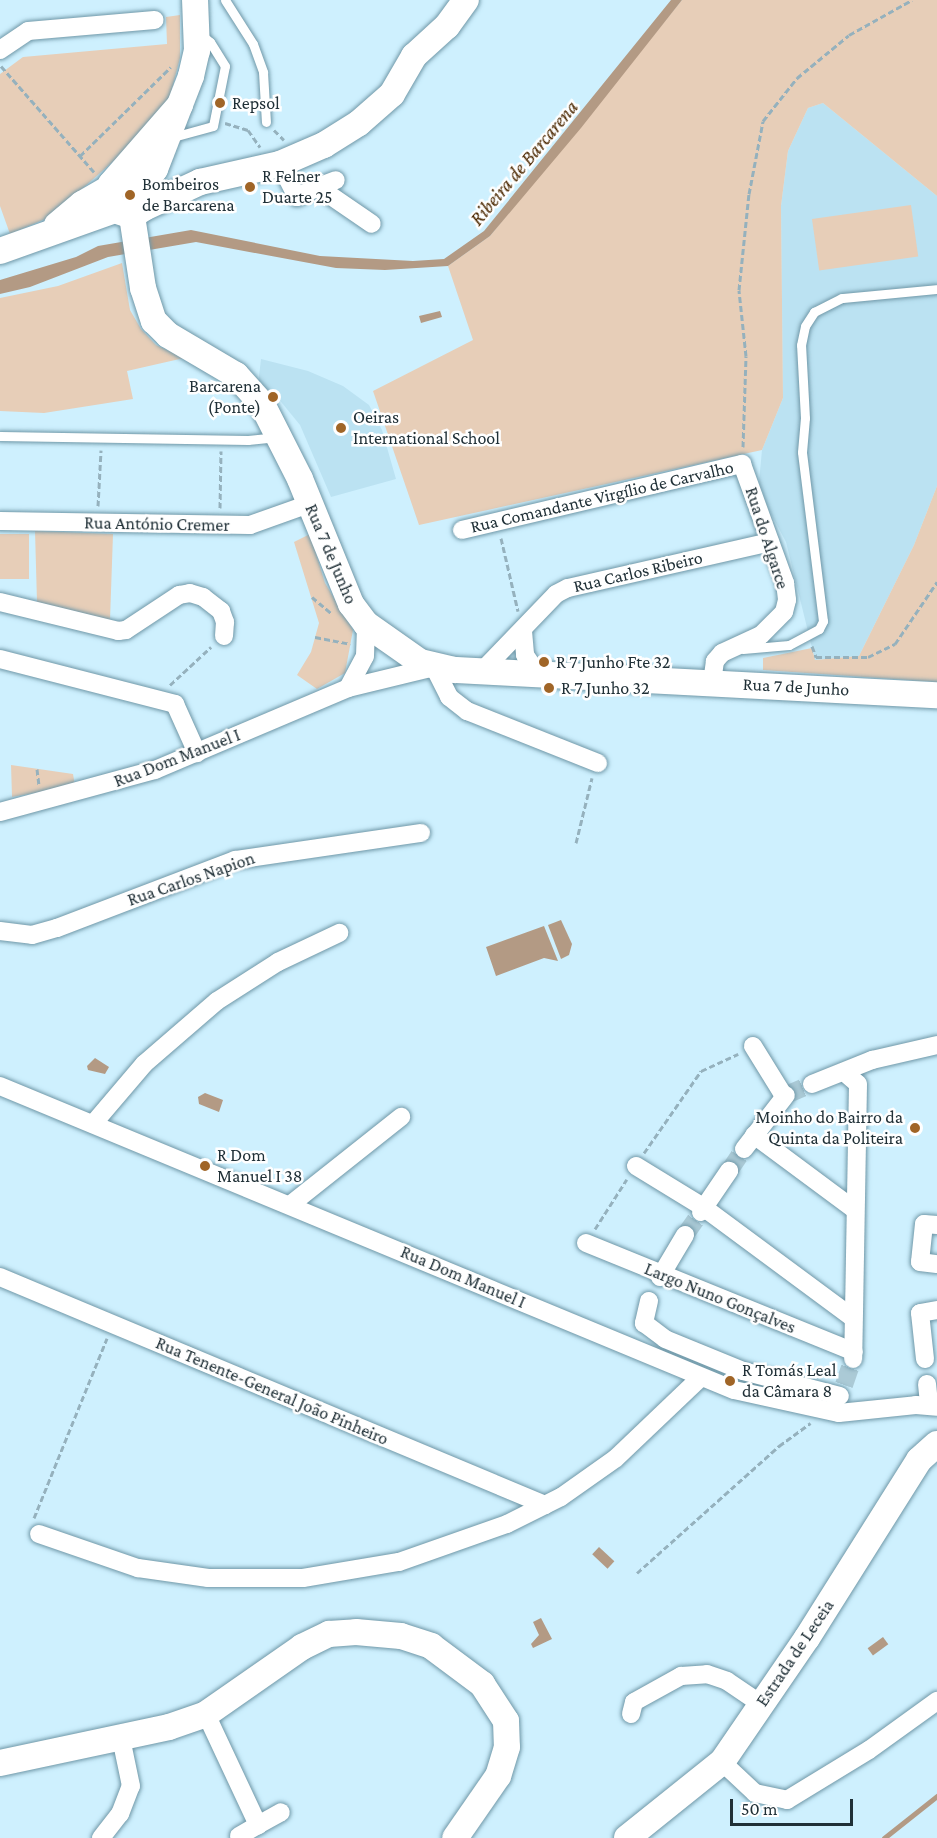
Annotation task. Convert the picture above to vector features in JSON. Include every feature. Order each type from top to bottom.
[{"type":"street","points":[[128,205],[166,141],[193,68],[197,33],[195,0]]},
{"type":"street","points":[[0,251],[48,232],[82,204],[128,205],[190,180],[280,164],[324,145],[392,94],[414,56],[447,26],[466,0]]},
{"type":"street","points":[[0,50],[28,32],[155,20]]},
{"type":"street","points":[[128,205],[180,105]]},
{"type":"street","points":[[166,141],[171,169],[190,180]]},
{"type":"street","points":[[280,164],[297,197],[336,180]]},
{"type":"street","points":[[318,187],[372,224]]},
{"type":"street","name":"Rua 7 de Junho","points":[[128,205],[146,301],[154,321],[168,335],[236,375],[262,404],[280,436],[309,504],[342,587],[358,638],[391,644],[434,667],[480,672],[937,695]]},
{"type":"street","name":"Rua Comandante Virgílio de Carvalho","points":[[462,530],[742,464]]},
{"type":"street","name":"Rua do Algarce","points":[[712,683],[715,661],[761,635],[784,612],[785,583],[742,464]]},
{"type":"street","name":"Rua António Cremer","points":[[0,522],[220,525],[265,522],[309,504]]},
{"type":"street","name":"Rua Carlos Ribeiro","points":[[480,672],[523,631],[556,594],[568,588],[770,542]]},
{"type":"street","points":[[0,602],[118,631],[126,630],[179,595],[190,593],[203,597],[221,610],[225,622],[224,636]]},
{"type":"street","points":[[523,631],[525,655],[538,674]]},
{"type":"street","points":[[348,688],[360,671],[358,638]]},
{"type":"street","points":[[0,659],[175,704],[197,753]]},
{"type":"street","points":[[434,667],[449,697],[467,711],[598,763]]},
{"type":"street","name":"Rua Dom Manuel I","points":[[0,812],[155,770],[348,688],[434,667]]},
{"type":"street","name":"Rua Carlos Napion","points":[[0,931],[32,935],[49,930],[235,860],[421,833]]},
{"type":"street","points":[[93,1124],[144,1064],[218,1001],[278,962],[339,933]]},
{"type":"street","points":[[812,1084],[872,1060],[937,1045]]},
{"type":"street","points":[[753,1046],[785,1095],[749,1142],[855,1210]]},
{"type":"street","points":[[844,1072],[858,1084],[853,1318]]},
{"type":"street","name":"Rua Dom Manuel I","points":[[0,1086],[734,1390],[836,1401],[933,1406]]},
{"type":"street","points":[[290,1205],[401,1117]]},
{"type":"street","points":[[636,1166],[702,1210],[853,1318]]},
{"type":"street","points":[[702,1210],[729,1172]]},
{"type":"street","points":[[937,1225],[924,1224],[920,1262],[937,1264]]},
{"type":"street","points":[[661,1275],[685,1234]]},
{"type":"street","name":"Largo Nuno Gonçalves","points":[[586,1243],[854,1356],[853,1318]]},
{"type":"street","name":"Rua Tenente-General João Pinheiro","points":[[0,1277],[545,1504]]},
{"type":"street","points":[[649,1301],[644,1323],[665,1339],[743,1371],[836,1401]]},
{"type":"street","points":[[928,1351],[920,1313],[937,1310]]},
{"type":"street","points":[[36,1527],[165,1573],[208,1578],[303,1578],[352,1573],[422,1556],[507,1524],[545,1504],[616,1458],[701,1377]]},
{"type":"street","points":[[927,1384],[933,1406]]},
{"type":"street","name":"Estrada de Leceia","points":[[627,1838],[722,1762],[913,1468],[937,1444]]},
{"type":"street","points":[[0,1763],[121,1738],[206,1714],[302,1647],[329,1635],[356,1632],[401,1636],[431,1646],[492,1695],[506,1721],[508,1734],[498,1776],[455,1838]]},
{"type":"street","points":[[631,1714],[634,1702],[681,1676],[707,1674],[727,1681],[761,1704]]},
{"type":"street","points":[[722,1762],[755,1793],[787,1800],[869,1750],[937,1701]]},
{"type":"street","points":[[206,1714],[258,1825]]},
{"type":"street","points":[[101,1838],[120,1814],[131,1786],[121,1738]]},
{"type":"street","points":[[239,1836],[281,1812]]},
{"type":"lane","points":[[225,0],[253,44],[263,72],[266,122]]},
{"type":"lane","points":[[166,141],[213,126],[225,66],[210,42],[197,33]]},
{"type":"lane","points":[[732,650],[789,645],[809,635],[823,621],[802,452],[805,418],[801,345],[805,326],[814,312],[842,298],[937,289]]},
{"type":"lane","points":[[0,436],[222,439],[280,436]]},
{"type":"path","points":[[742,464],[746,356],[739,290],[749,194],[763,121],[797,78],[849,35],[912,0]]},
{"type":"path","points":[[0,65],[80,156],[128,205]]},
{"type":"path","points":[[80,156],[174,65],[193,68]]},
{"type":"path","points":[[215,119],[248,130],[260,147]]},
{"type":"path","points":[[98,523],[101,437]]},
{"type":"path","points":[[220,525],[222,439]]},
{"type":"path","points":[[497,522],[523,631]]},
{"type":"path","points":[[809,635],[816,657],[868,657],[895,644],[937,582]]},
{"type":"path","points":[[312,597],[333,615]]},
{"type":"path","points":[[155,699],[224,636]]},
{"type":"path","points":[[315,638],[358,638]]},
{"type":"path","points":[[576,843],[583,801],[598,763]]},
{"type":"path","points":[[586,1243],[701,1071],[753,1046]]},
{"type":"path","points":[[36,1527],[113,1324]]},
{"type":"path","points":[[638,1573],[836,1401]]},
{"type":"shaded area","points":[[671,0],[682,0],[581,128],[490,236],[448,266],[385,270],[336,268],[196,242],[108,257],[30,287],[0,294],[0,280],[76,257],[98,246],[191,230],[320,256],[413,261],[444,259],[484,231]]},
{"type":"shaded area","points":[[682,0],[937,0],[937,196],[823,103],[808,108],[788,151],[781,206],[783,398],[762,450],[419,525],[373,391],[473,340],[448,266],[490,236]]},
{"type":"shaded area","points":[[180,15],[180,58],[169,100],[141,137],[50,217],[10,234],[0,206],[0,74],[23,57],[167,44],[166,17]]},
{"type":"shaded area","points":[[823,103],[937,196],[937,486],[914,545],[859,656],[815,660],[786,542],[768,508],[759,482],[762,450],[783,398],[781,206],[788,151],[808,108]]},
{"type":"shaded area","points":[[911,205],[918,256],[819,270],[812,219]]},
{"type":"shaded area","points":[[122,263],[130,310],[141,329],[156,345],[184,358],[127,371],[133,399],[44,413],[0,411],[0,298],[58,286]]},
{"type":"shaded area","points":[[440,311],[442,317],[421,323],[419,316]]},
{"type":"shaded area","name":"Oeiras International School","points":[[261,359],[308,371],[343,386],[369,405],[382,430],[396,479],[331,497],[300,425],[273,392],[258,385]]},
{"type":"shaded area","points":[[937,486],[937,682],[763,670],[763,658],[812,648],[815,660],[859,656],[914,545]]},
{"type":"shaded area","points":[[35,531],[113,534],[110,620],[37,602]]},
{"type":"shaded area","points":[[0,534],[29,534],[29,579],[0,579]]},
{"type":"shaded area","points":[[310,534],[325,583],[353,630],[345,673],[317,689],[297,675],[311,652],[319,623],[294,542]]},
{"type":"shaded area","points":[[11,765],[73,774],[75,786],[12,797]]},
{"type":"shaded area","points":[[561,920],[572,944],[569,955],[561,959],[548,925]]},
{"type":"shaded area","points":[[544,926],[558,961],[544,958],[496,976],[486,947]]},
{"type":"shaded area","points":[[95,1058],[109,1067],[105,1074],[88,1070],[87,1066]]},
{"type":"shaded area","points":[[205,1093],[223,1100],[219,1112],[199,1104],[198,1097]]},
{"type":"shaded area","points":[[599,1547],[614,1561],[608,1569],[592,1554]]},
{"type":"shaded area","points":[[541,1618],[552,1639],[533,1648],[531,1644],[539,1635],[533,1622]]},
{"type":"shaded area","points":[[883,1637],[888,1644],[873,1655],[868,1648]]},
{"type":"waterway","points":[[884,1838],[937,1796]]},
{"type":"tunnel","points":[[786,1095],[812,1084]]},
{"type":"tunnel","points":[[729,1171],[744,1149]]},
{"type":"tunnel","points":[[685,1235],[701,1212]]},
{"type":"tunnel","points":[[844,1385],[853,1359]]},
{"type":"place","name":"Repsol","points":[[220,103]]},
{"type":"place","name":"R Felner Duarte 25","points":[[250,187]]},
{"type":"place","name":"Bombeiros de Barcarena","points":[[130,195]]},
{"type":"place","name":"Barcarena (Ponte)","points":[[273,397]]},
{"type":"place","name":"Oeiras International School","points":[[341,428]]},
{"type":"place","name":"R 7 Junho Fte 32","points":[[544,662]]},
{"type":"place","name":"R 7 Junho 32","points":[[549,688]]},
{"type":"place","name":"Moinho do Bairro da Quinta da Politeira","points":[[915,1128]]},
{"type":"place","name":"R Dom Manuel I 38","points":[[205,1166]]},
{"type":"place","name":"R Tomás Leal da Câmara 8","points":[[730,1381]]},
{"type":"water label","name":"Ribeira de Barcarena","points":[[524,163]]}]
